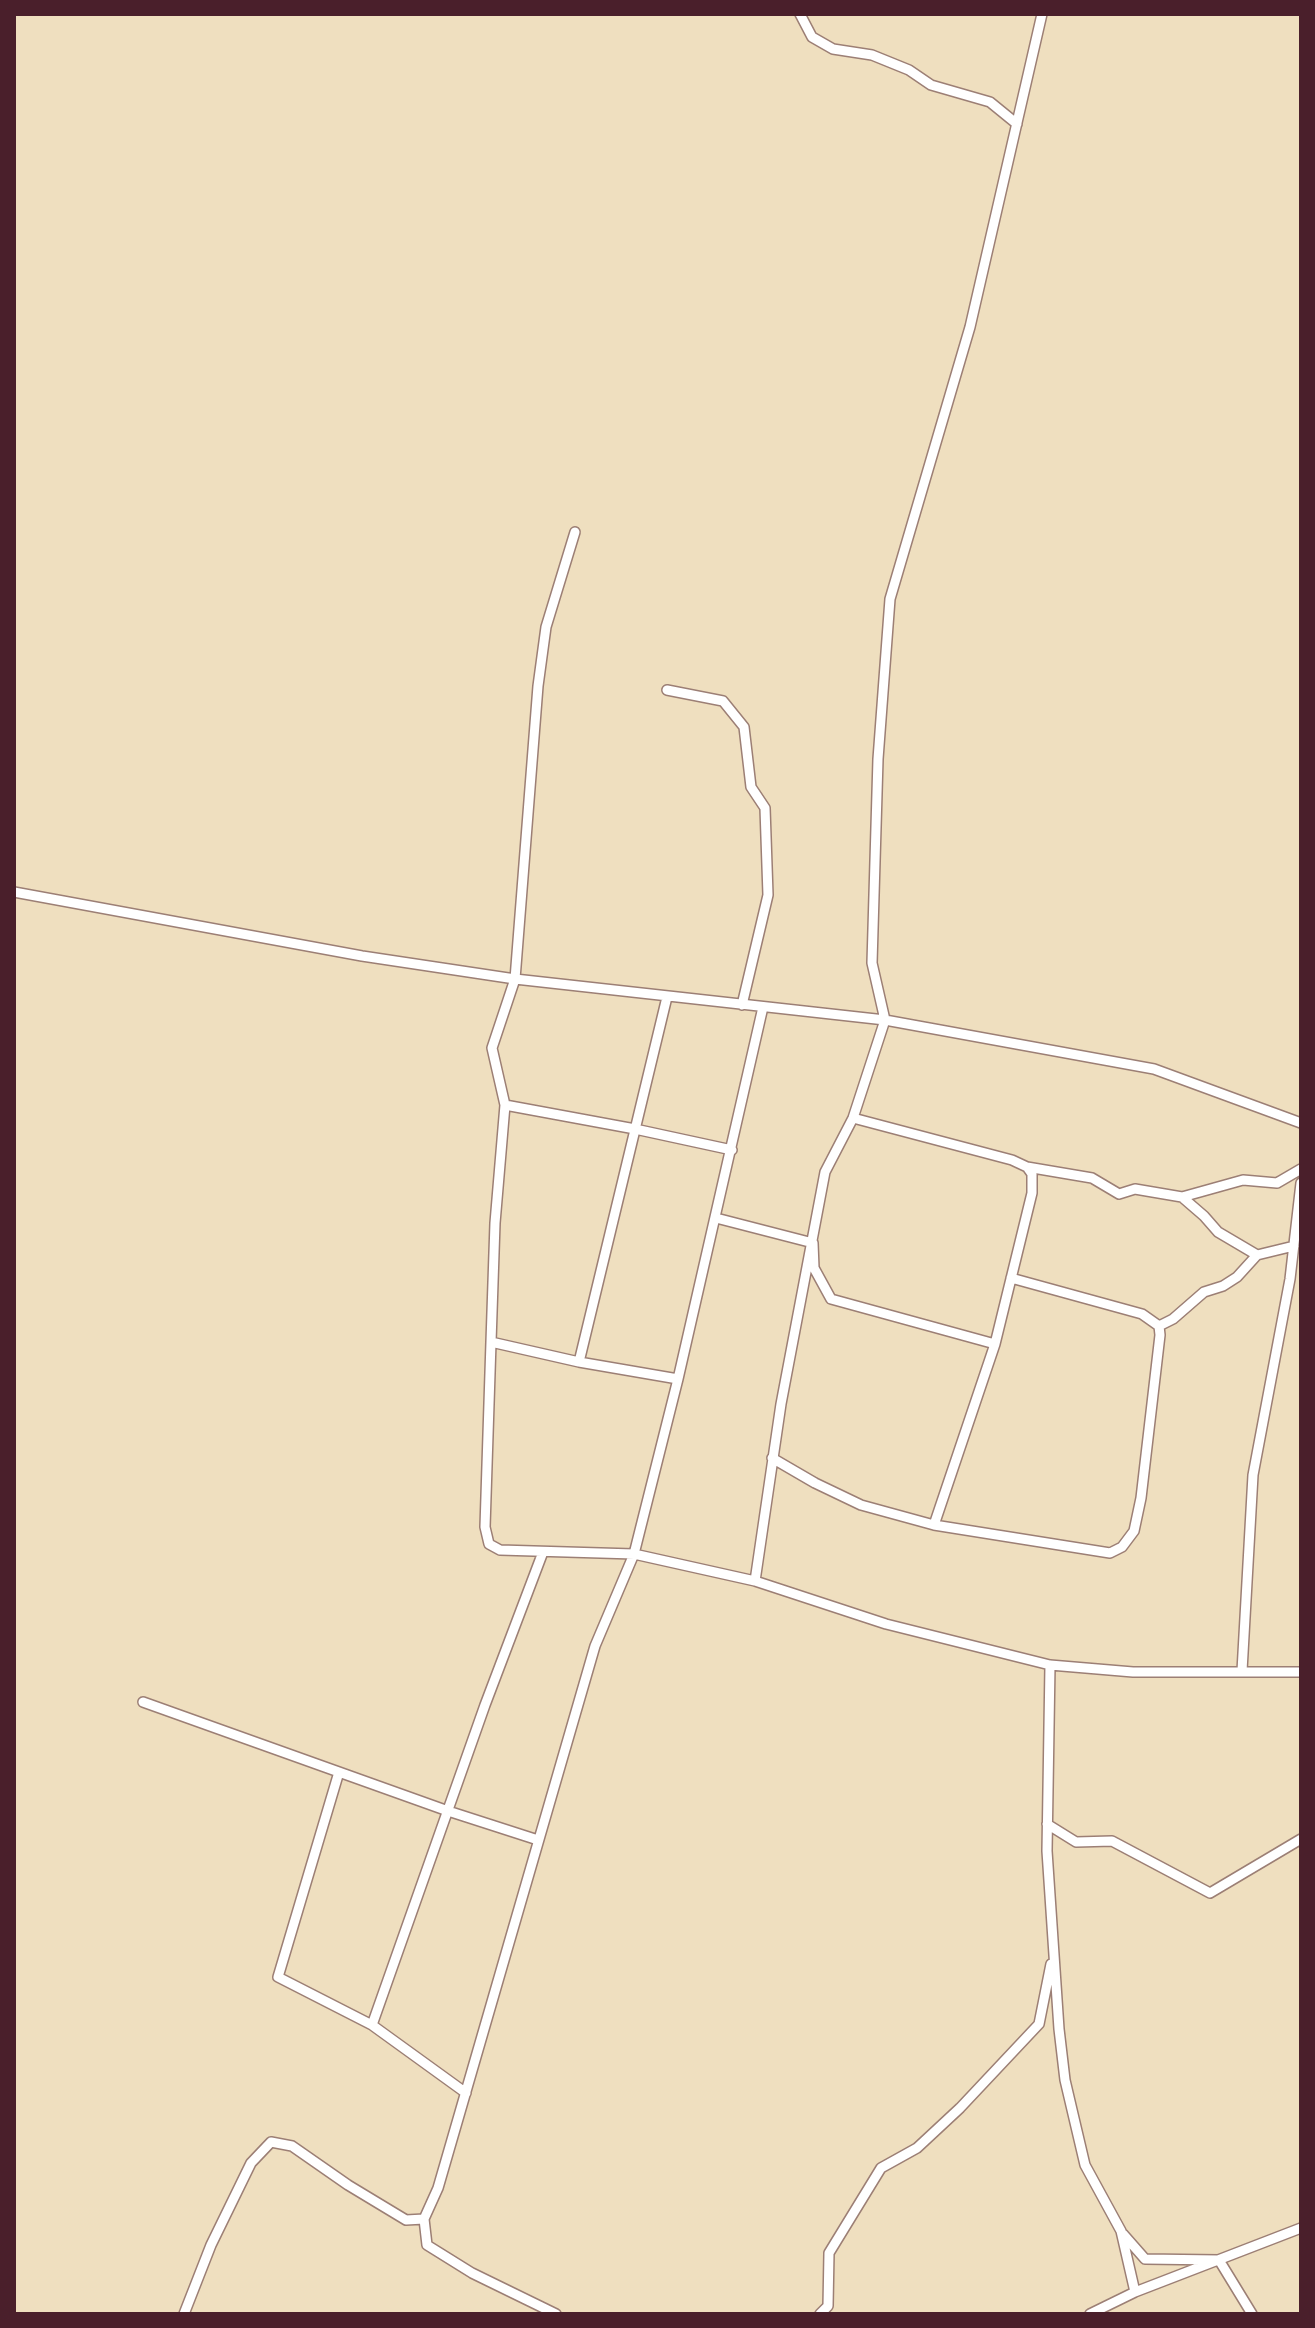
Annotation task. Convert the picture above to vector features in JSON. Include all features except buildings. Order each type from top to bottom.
[{"type":"street","points":[[800,14],[812,37],[833,49],[872,55],[909,70],[931,85],[990,102],[1017,124]]},
{"type":"street","points":[[755,1581],[772,1458],[825,1172],[853,1118],[885,1020],[872,963],[878,759],[890,599],[970,327],[1042,14]]},
{"type":"street","points":[[575,532],[546,627],[538,686],[515,979],[492,1048],[505,1105],[495,1223],[486,1536],[489,1544],[500,1550],[634,1554],[755,1581],[886,1624],[1050,1665],[1133,1672],[1301,1672]]},
{"type":"street","points":[[667,690],[723,701],[744,727],[751,787],[765,808],[768,895],[742,1005]]},
{"type":"street","points":[[14,892],[362,956],[515,979],[885,1020],[1154,1069],[1301,1123]]},
{"type":"street","points":[[579,1362],[667,997]]},
{"type":"street","points":[[556,2314],[472,2273],[427,2245],[424,2219],[438,2188],[595,1646],[634,1554],[716,1218],[763,1007]]},
{"type":"street","points":[[505,1105],[732,1150]]},
{"type":"street","points":[[853,1118],[1027,1167],[1092,1178],[1119,1194],[1135,1189],[1182,1197],[1243,1180],[1277,1183],[1301,1169]]},
{"type":"street","points":[[934,1525],[995,1344],[1032,1193],[1032,1174],[1027,1167]]},
{"type":"street","points":[[1242,1671],[1253,1475],[1290,1279],[1301,1183]]},
{"type":"street","points":[[1182,1197],[1218,1232],[1257,1255]]},
{"type":"street","points":[[716,1218],[813,1243]]},
{"type":"street","points":[[813,1243],[814,1268],[831,1299],[995,1344]]},
{"type":"street","points":[[1159,1326],[1173,1319],[1204,1292],[1223,1286],[1237,1277],[1257,1255],[1294,1246]]},
{"type":"street","points":[[772,1458],[861,1505],[934,1525],[1110,1553],[1122,1547],[1134,1531],[1141,1498],[1159,1326],[1142,1314],[1011,1278]]},
{"type":"street","points":[[1290,1279],[1301,1281]]},
{"type":"street","points":[[491,1342],[579,1362],[678,1379]]},
{"type":"street","points":[[372,2025],[543,1552]]},
{"type":"street","points":[[1050,1665],[1047,1824],[1054,1950],[1065,2080],[1085,2165],[1121,2231],[1145,2259],[1219,2260]]},
{"type":"street","points":[[143,1702],[538,1840]]},
{"type":"street","points":[[339,1772],[278,1977],[372,2025],[466,2093]]},
{"type":"street","points":[[1047,1824],[1076,1842],[1112,1841],[1210,1893],[1301,1839]]},
{"type":"street","points":[[820,2314],[828,2306],[829,2253],[881,2168],[917,2148],[960,2108],[1039,2024],[1054,1950]]},
{"type":"street","points":[[184,2314],[211,2245],[251,2163],[271,2142],[292,2146],[406,2220],[424,2219]]},
{"type":"street","points":[[1090,2314],[1135,2292],[1301,2228]]},
{"type":"street","points":[[1121,2231],[1135,2292]]},
{"type":"street","points":[[1219,2260],[1252,2314]]}]
